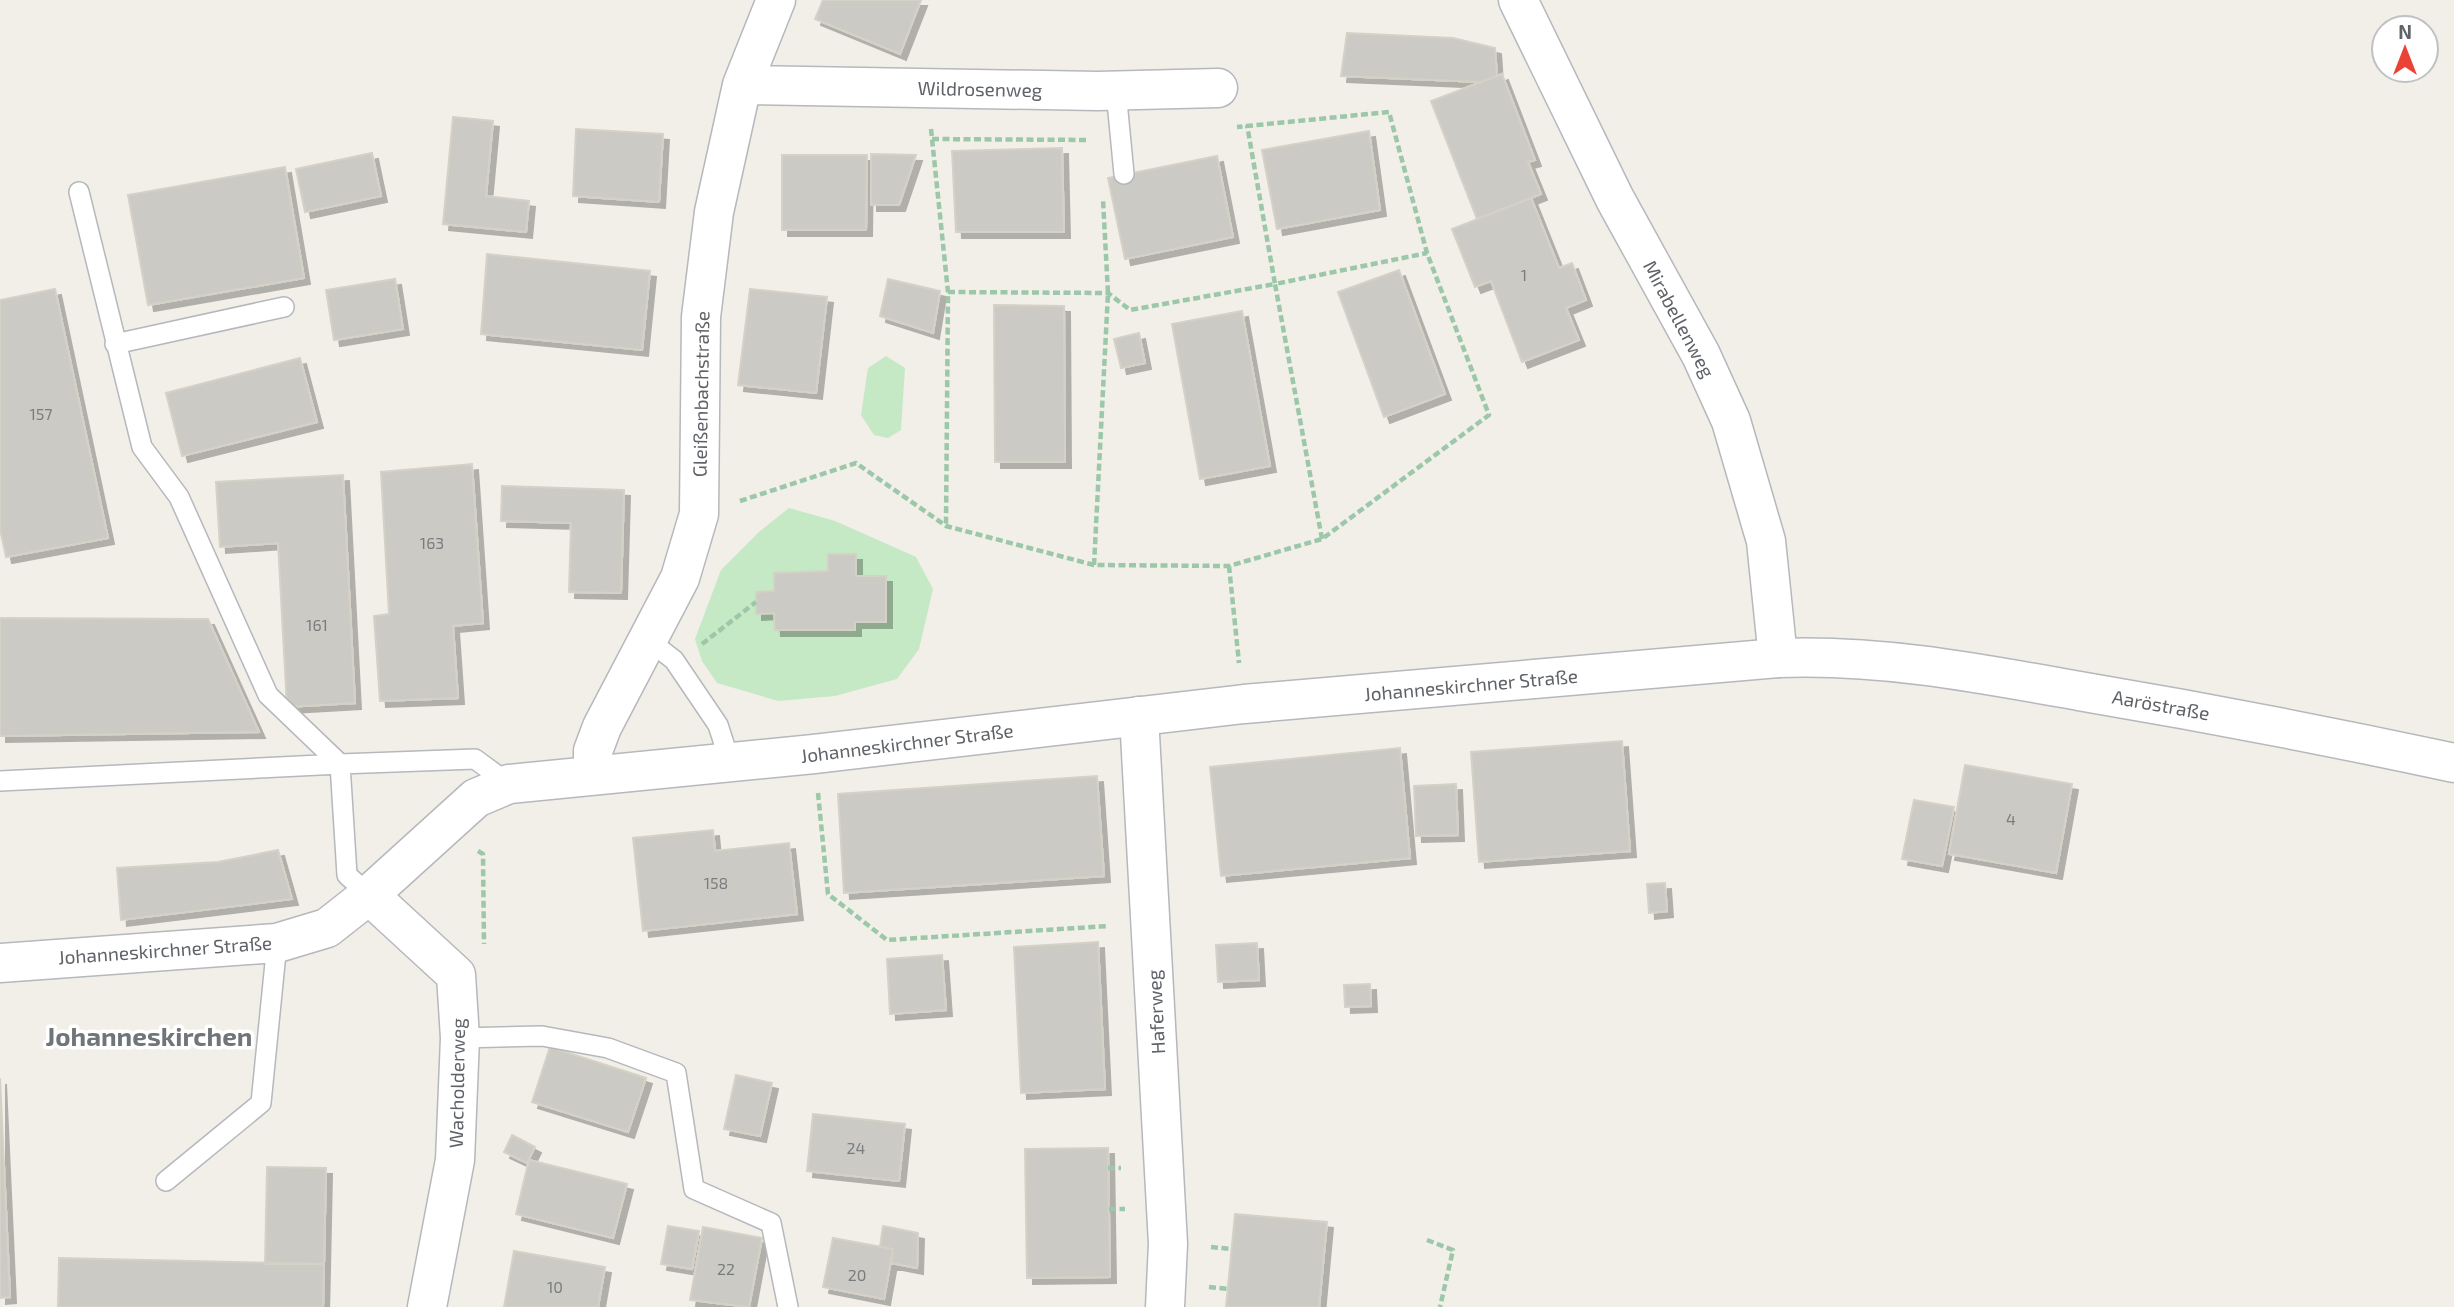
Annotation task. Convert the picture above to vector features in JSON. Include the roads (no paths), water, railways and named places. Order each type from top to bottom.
[{"type":"street","name":"Gleißenbachstraße","points":[[593,774],[593,751],[602,727],[661,650],[699,514],[701,317],[714,212],[742,85],[776,0]]},
{"type":"street","name":"Mirabellenweg","points":[[1518,0],[1615,199],[1700,355],[1731,421],[1766,541],[1778,658]]},
{"type":"street","name":"Wildrosenweg","points":[[742,85],[1116,91],[1218,88]]},
{"type":"street","name":"Johanneskirchner Straße","points":[[0,963],[277,943],[327,928],[369,895],[476,798],[509,784],[814,754],[1244,704],[1778,658],[1867,658]]},
{"type":"street","name":"Aaröstraße","points":[[1867,658],[2162,705],[2454,763]]},
{"type":"street","name":"Haferweg","points":[[1139,716],[1168,1244],[1165,1307]]},
{"type":"street","name":"Wacholderweg","points":[[369,895],[456,975],[460,1038],[455,1160],[427,1307]]},
{"type":"lane","points":[[1116,91],[1124,174]]},
{"type":"lane","points":[[79,192],[142,447],[179,497],[268,695],[340,764],[347,875],[369,895]]},
{"type":"lane","points":[[115,344],[284,307]]},
{"type":"lane","points":[[661,650],[719,725],[730,762]]},
{"type":"lane","points":[[0,781],[475,758],[509,784]]},
{"type":"lane","points":[[166,1181],[261,1102],[277,943]]},
{"type":"lane","points":[[460,1038],[542,1036],[608,1048],[676,1073],[694,1189],[771,1223],[788,1307]]},
{"type":"district","name":"Johanneskirchen","points":[[149,1037]]}]
